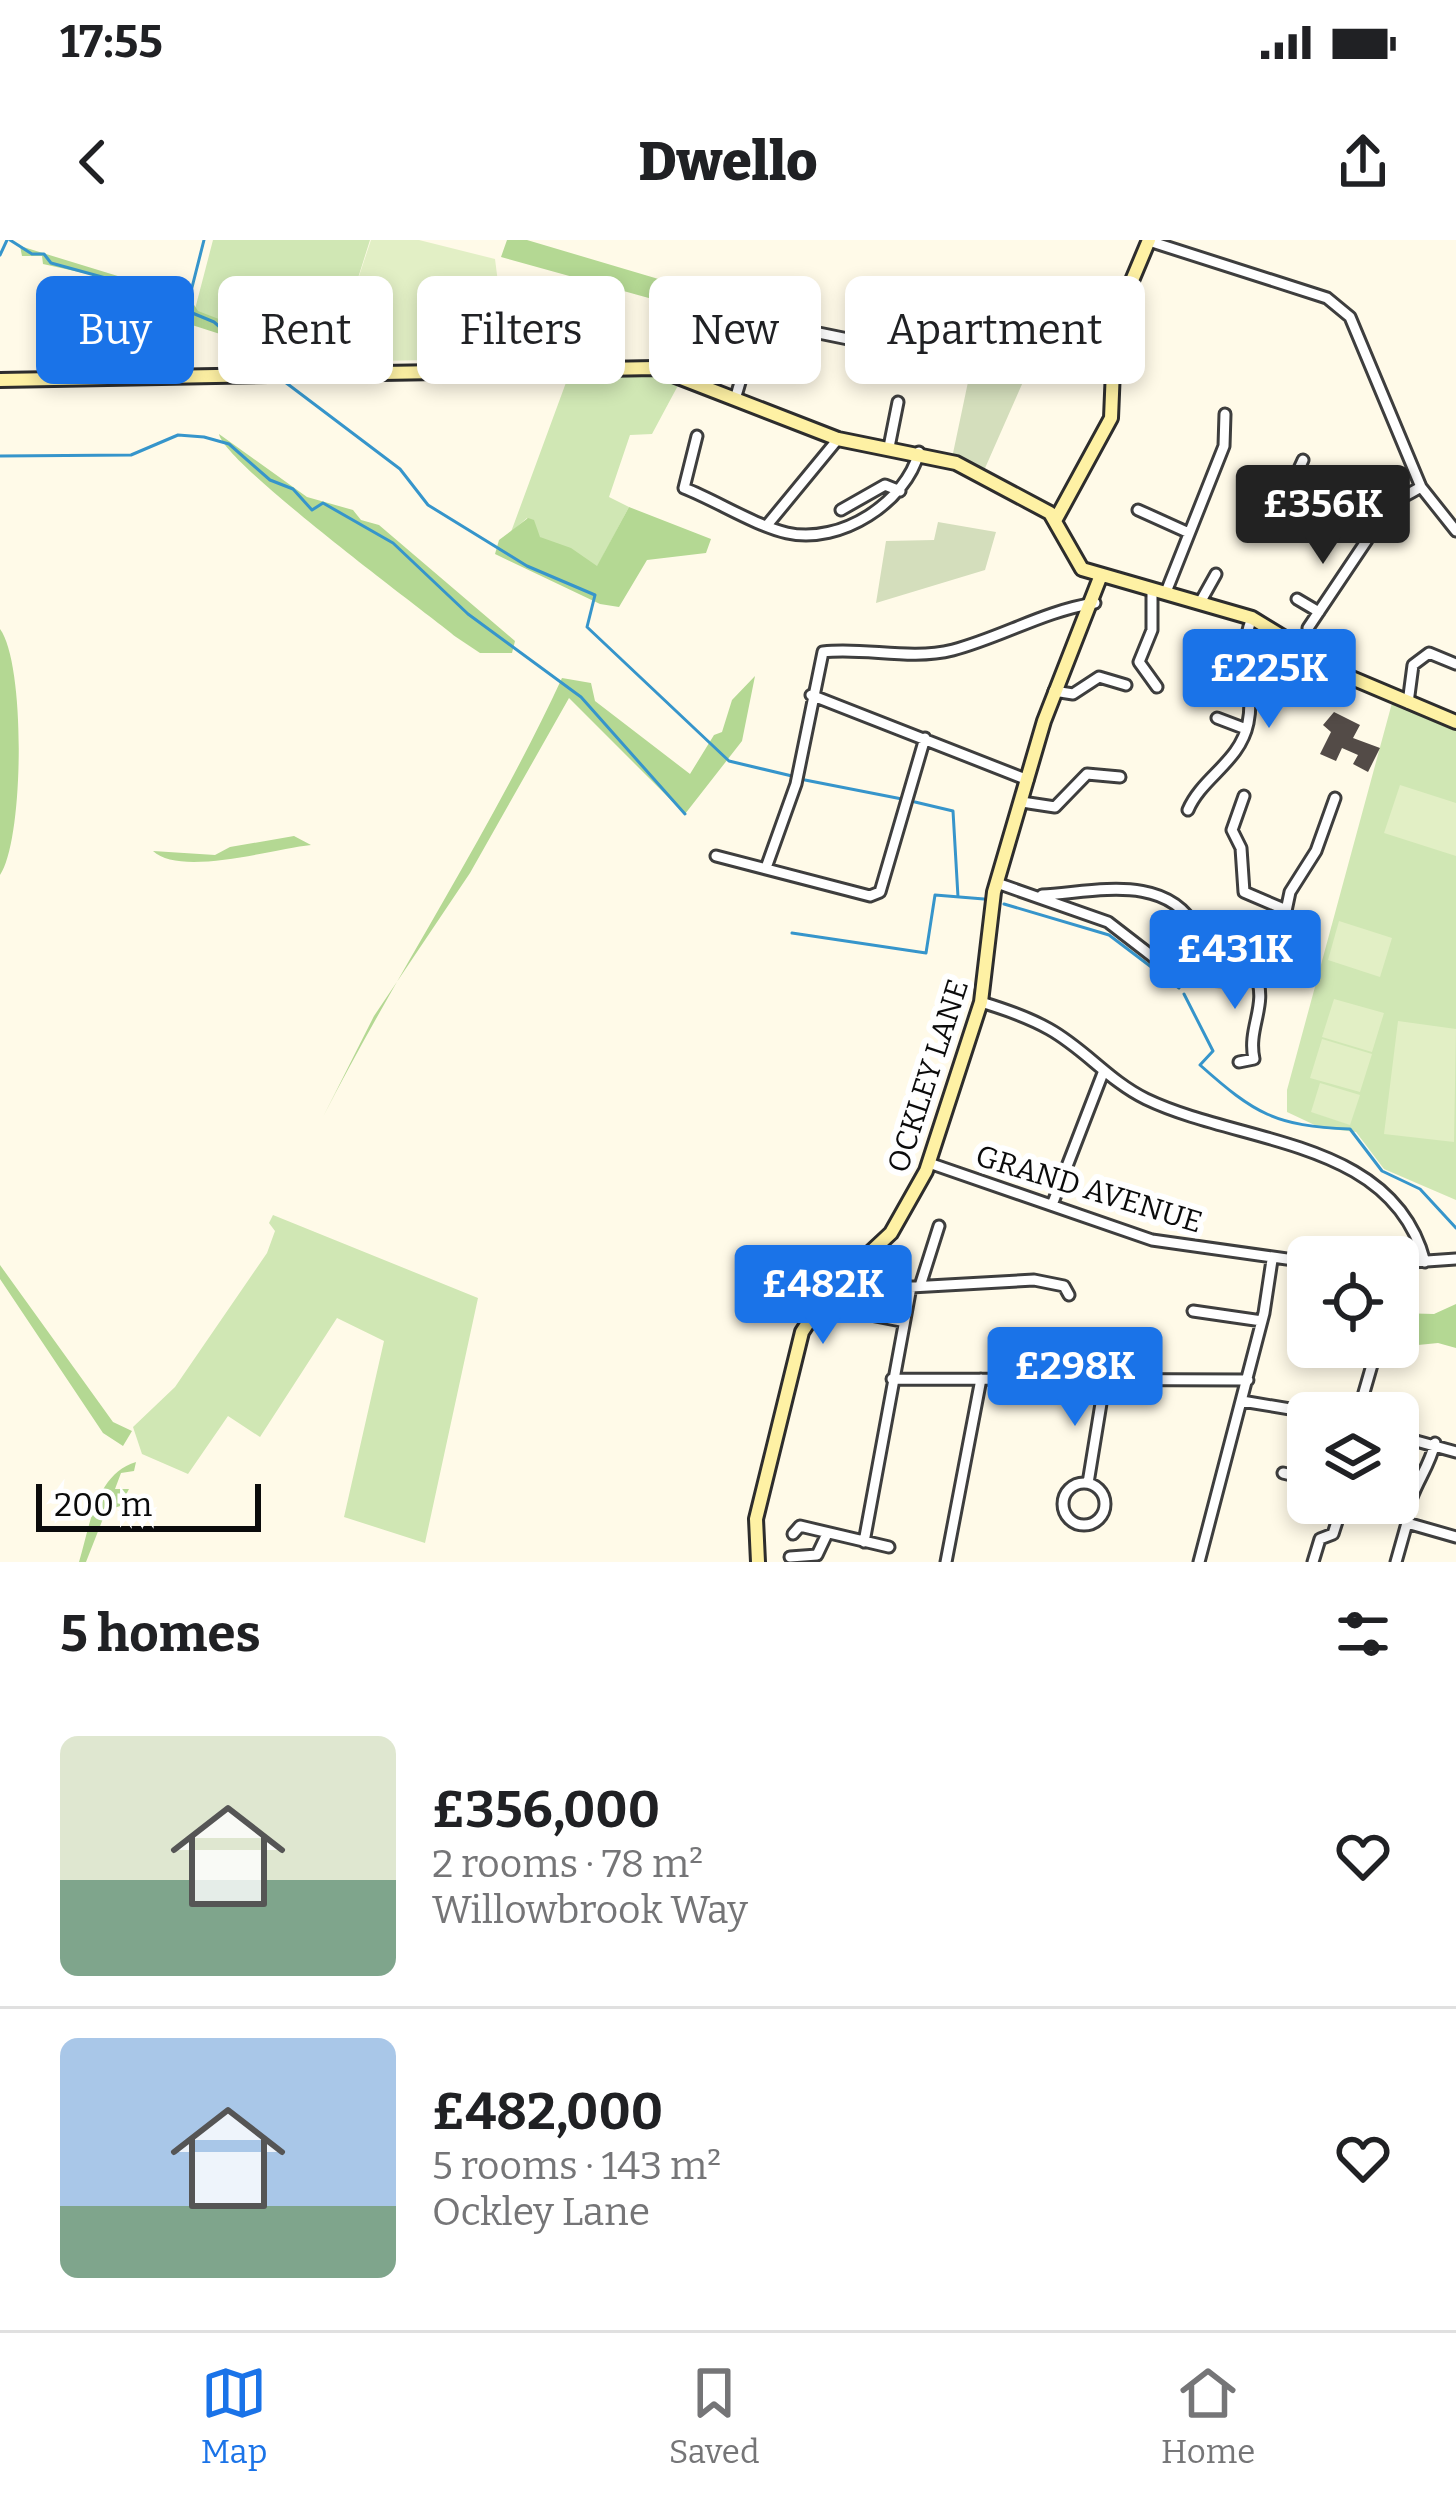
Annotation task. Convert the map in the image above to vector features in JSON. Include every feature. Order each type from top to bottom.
[{"type":"main road","points":[[1056,519],[1111,418],[1115,321],[1149,240]]},
{"type":"main road","points":[[0,380],[645,367],[736,396],[838,439],[956,463],[1056,519],[1082,569],[1202,599],[1252,618],[1347,676],[1456,722]]},
{"type":"main road","name":"OCKLEY LANE","points":[[758,1562],[756,1519],[802,1333],[818,1305],[891,1234],[928,1163],[981,1002],[997,884],[1054,691],[1094,603],[1101,575]]},
{"type":"street","points":[[1149,240],[1335,303],[1358,329],[1421,487],[1456,531]]},
{"type":"street","points":[[736,396],[760,325],[780,321],[845,338]]},
{"type":"street","points":[[889,447],[898,402]]},
{"type":"street","points":[[1157,687],[1139,668],[1159,591],[1190,532],[1224,446],[1225,414]]},
{"type":"street","points":[[698,436],[684,488],[791,534],[818,533],[852,522],[900,491],[912,478],[919,452]]},
{"type":"street","points":[[768,524],[838,439]]},
{"type":"street","points":[[1279,513],[1303,460]]},
{"type":"street","points":[[841,510],[885,485],[900,491]]},
{"type":"street","points":[[1291,488],[1354,515],[1372,515],[1421,487]]},
{"type":"street","points":[[1138,510],[1190,532]]},
{"type":"street","points":[[1308,628],[1367,540],[1372,515]]},
{"type":"street","points":[[1202,599],[1216,574]]},
{"type":"street","points":[[1297,598],[1319,613]]},
{"type":"street","points":[[767,866],[796,784],[823,652],[913,656],[951,650],[1057,609],[1094,603]]},
{"type":"street","points":[[1188,810],[1193,797],[1238,750],[1246,729],[1242,645],[1252,618]]},
{"type":"street","points":[[1408,703],[1413,665],[1430,653],[1456,664]]},
{"type":"street","points":[[1054,691],[1073,694],[1099,677],[1126,686]]},
{"type":"street","points":[[811,695],[1028,780]]},
{"type":"street","points":[[1217,718],[1246,729]]},
{"type":"street","points":[[716,856],[870,896],[880,892],[925,738]]},
{"type":"street","points":[[1022,802],[1055,807],[1087,774],[1121,778]]},
{"type":"street","points":[[1244,796],[1232,830],[1241,848],[1244,892],[1286,910]]},
{"type":"street","points":[[997,884],[1108,922],[1161,964],[1189,976],[1219,982],[1255,973],[1278,949],[1294,883],[1321,841],[1335,798]]},
{"type":"street","points":[[1036,895],[1114,885],[1167,904],[1197,930],[1189,976]]},
{"type":"street","points":[[1239,1062],[1259,1058],[1250,1036],[1262,999],[1255,973]]},
{"type":"street","points":[[981,1002],[1051,1030],[1103,1073],[1181,1114],[1302,1149],[1355,1171],[1382,1189],[1407,1218],[1425,1262]]},
{"type":"street","points":[[1052,1205],[1103,1073]]},
{"type":"street","name":"GRAND AVENUE","points":[[928,1163],[1152,1240],[1287,1261]]},
{"type":"street","points":[[920,1286],[939,1226]]},
{"type":"street","points":[[1419,1262],[1456,1259]]},
{"type":"street","points":[[1199,1562],[1262,1321],[1272,1260]]},
{"type":"street","points":[[864,1542],[906,1294],[920,1286],[1034,1280],[1064,1286],[1069,1295]]},
{"type":"street","points":[[818,1305],[901,1321]]},
{"type":"street","points":[[1193,1311],[1262,1321]]},
{"type":"street","points":[[892,1379],[1247,1380]]},
{"type":"street","points":[[946,1562],[981,1379]]},
{"type":"street","points":[[1088,1483],[1105,1379]]},
{"type":"street","points":[[1242,1401],[1287,1408]]},
{"type":"street","points":[[1419,1440],[1456,1452]]},
{"type":"street","points":[[1419,1479],[1429,1469],[1435,1443]]},
{"type":"street","points":[[1282,1472],[1287,1473]]},
{"type":"street","points":[[1088,1483],[1100,1490],[1104,1510],[1095,1521],[1082,1524],[1070,1518],[1064,1500],[1070,1489],[1088,1483]]},
{"type":"street","points":[[1313,1562],[1320,1539],[1333,1534],[1336,1524]]},
{"type":"street","points":[[1396,1562],[1406,1524]]},
{"type":"street","points":[[1410,1524],[1456,1537]]},
{"type":"street","points":[[793,1534],[800,1526],[826,1536],[889,1547]]},
{"type":"street","points":[[790,1557],[817,1556],[826,1536]]},
{"type":"green space","points":[[213,240],[370,240],[359,276],[218,276],[218,332],[194,313]]},
{"type":"green space","points":[[371,240],[419,240],[495,259],[497,276],[417,276],[417,360],[393,361],[393,276],[359,276]]},
{"type":"green space","points":[[507,240],[527,240],[649,276],[649,298],[625,291],[625,276],[569,276],[501,257]]},
{"type":"green space","points":[[20,246],[118,276],[97,276],[43,264],[42,256],[22,256]]},
{"type":"green space","points":[[194,305],[218,319],[218,333],[194,326]]},
{"type":"green space","points":[[625,368],[649,368],[649,384],[679,384],[652,434],[630,435],[609,497],[629,507],[597,567],[539,537],[527,518],[511,532],[565,384],[625,384]]},
{"type":"green space","points":[[968,384],[1022,384],[982,475],[952,458]]},
{"type":"green space","points":[[219,434],[307,497],[353,510],[361,520],[379,525],[515,641],[512,653],[480,653],[456,637],[286,503],[229,450]]},
{"type":"green space","points":[[629,507],[711,539],[706,553],[647,560],[619,607],[600,604],[495,554],[499,540],[528,518],[534,520],[540,537],[571,548],[597,566]]},
{"type":"green space","points":[[938,522],[996,532],[985,570],[876,603],[886,541],[934,540]]},
{"type":"green space","points":[[0,629],[14,677],[19,752],[14,827],[0,875]]},
{"type":"green space","points":[[755,676],[742,741],[685,814],[569,698],[470,873],[398,981],[562,678],[591,683],[595,701],[690,774],[714,735],[722,732],[732,700]]},
{"type":"green space","points":[[1392,703],[1456,729],[1456,1200],[1384,1169],[1356,1132],[1321,1128],[1287,1112],[1287,1090]]},
{"type":"green space","points":[[1400,785],[1456,803],[1456,856],[1384,833]]},
{"type":"green space","points":[[294,836],[311,845],[205,862],[184,862],[153,851],[215,855],[230,847]]},
{"type":"green space","points":[[1339,921],[1392,938],[1380,977],[1328,960]]},
{"type":"green space","points":[[398,981],[352,1062],[323,1117],[374,1016]]},
{"type":"green space","points":[[1334,999],[1384,1013],[1372,1052],[1322,1037]]},
{"type":"green space","points":[[1398,1021],[1456,1029],[1454,1142],[1384,1134]]},
{"type":"green space","points":[[1322,1039],[1372,1054],[1360,1092],[1310,1078]]},
{"type":"green space","points":[[1320,1083],[1360,1095],[1350,1125],[1311,1112]]},
{"type":"green space","points":[[273,1215],[478,1298],[425,1543],[344,1517],[384,1341],[337,1318],[260,1437],[228,1416],[188,1474],[142,1454],[133,1427],[175,1387],[267,1253],[275,1231],[269,1223]]},
{"type":"green space","points":[[0,1265],[113,1422],[132,1431],[123,1446],[103,1433],[0,1279]]},
{"type":"green space","points":[[1456,1304],[1456,1348],[1419,1345],[1419,1314],[1434,1314]]},
{"type":"green space","points":[[136,1462],[134,1471],[121,1473],[115,1489],[129,1489],[120,1506],[106,1511],[86,1562],[79,1562],[103,1489],[123,1468]]},
{"type":"building","points":[[1334,712],[1360,725],[1353,738],[1380,748],[1368,772],[1353,764],[1358,755],[1342,748],[1336,761],[1320,754],[1331,732],[1323,725]]},
{"type":"waterway","points":[[0,255],[7,240]]},
{"type":"waterway","points":[[10,240],[32,254],[44,254],[51,263],[113,280],[218,325]]},
{"type":"waterway","points":[[194,279],[204,240]]},
{"type":"waterway","points":[[288,384],[400,469],[428,505],[527,566],[595,595],[587,627],[729,761],[792,776]]},
{"type":"waterway","points":[[0,456],[131,455],[178,435],[229,444],[270,480],[293,489],[312,510],[323,503],[393,543],[468,614],[581,697],[685,814]]},
{"type":"waterway","points":[[805,780],[902,799]]},
{"type":"waterway","points":[[915,802],[953,811],[958,897]]},
{"type":"waterway","points":[[792,933],[926,953],[935,895],[984,899]]},
{"type":"waterway","points":[[1004,904],[1109,935],[1179,988]]},
{"type":"waterway","points":[[1184,994],[1213,1051],[1200,1065],[1219,1082],[1252,1106],[1284,1120],[1350,1129],[1382,1171],[1420,1189],[1456,1228]]}]
